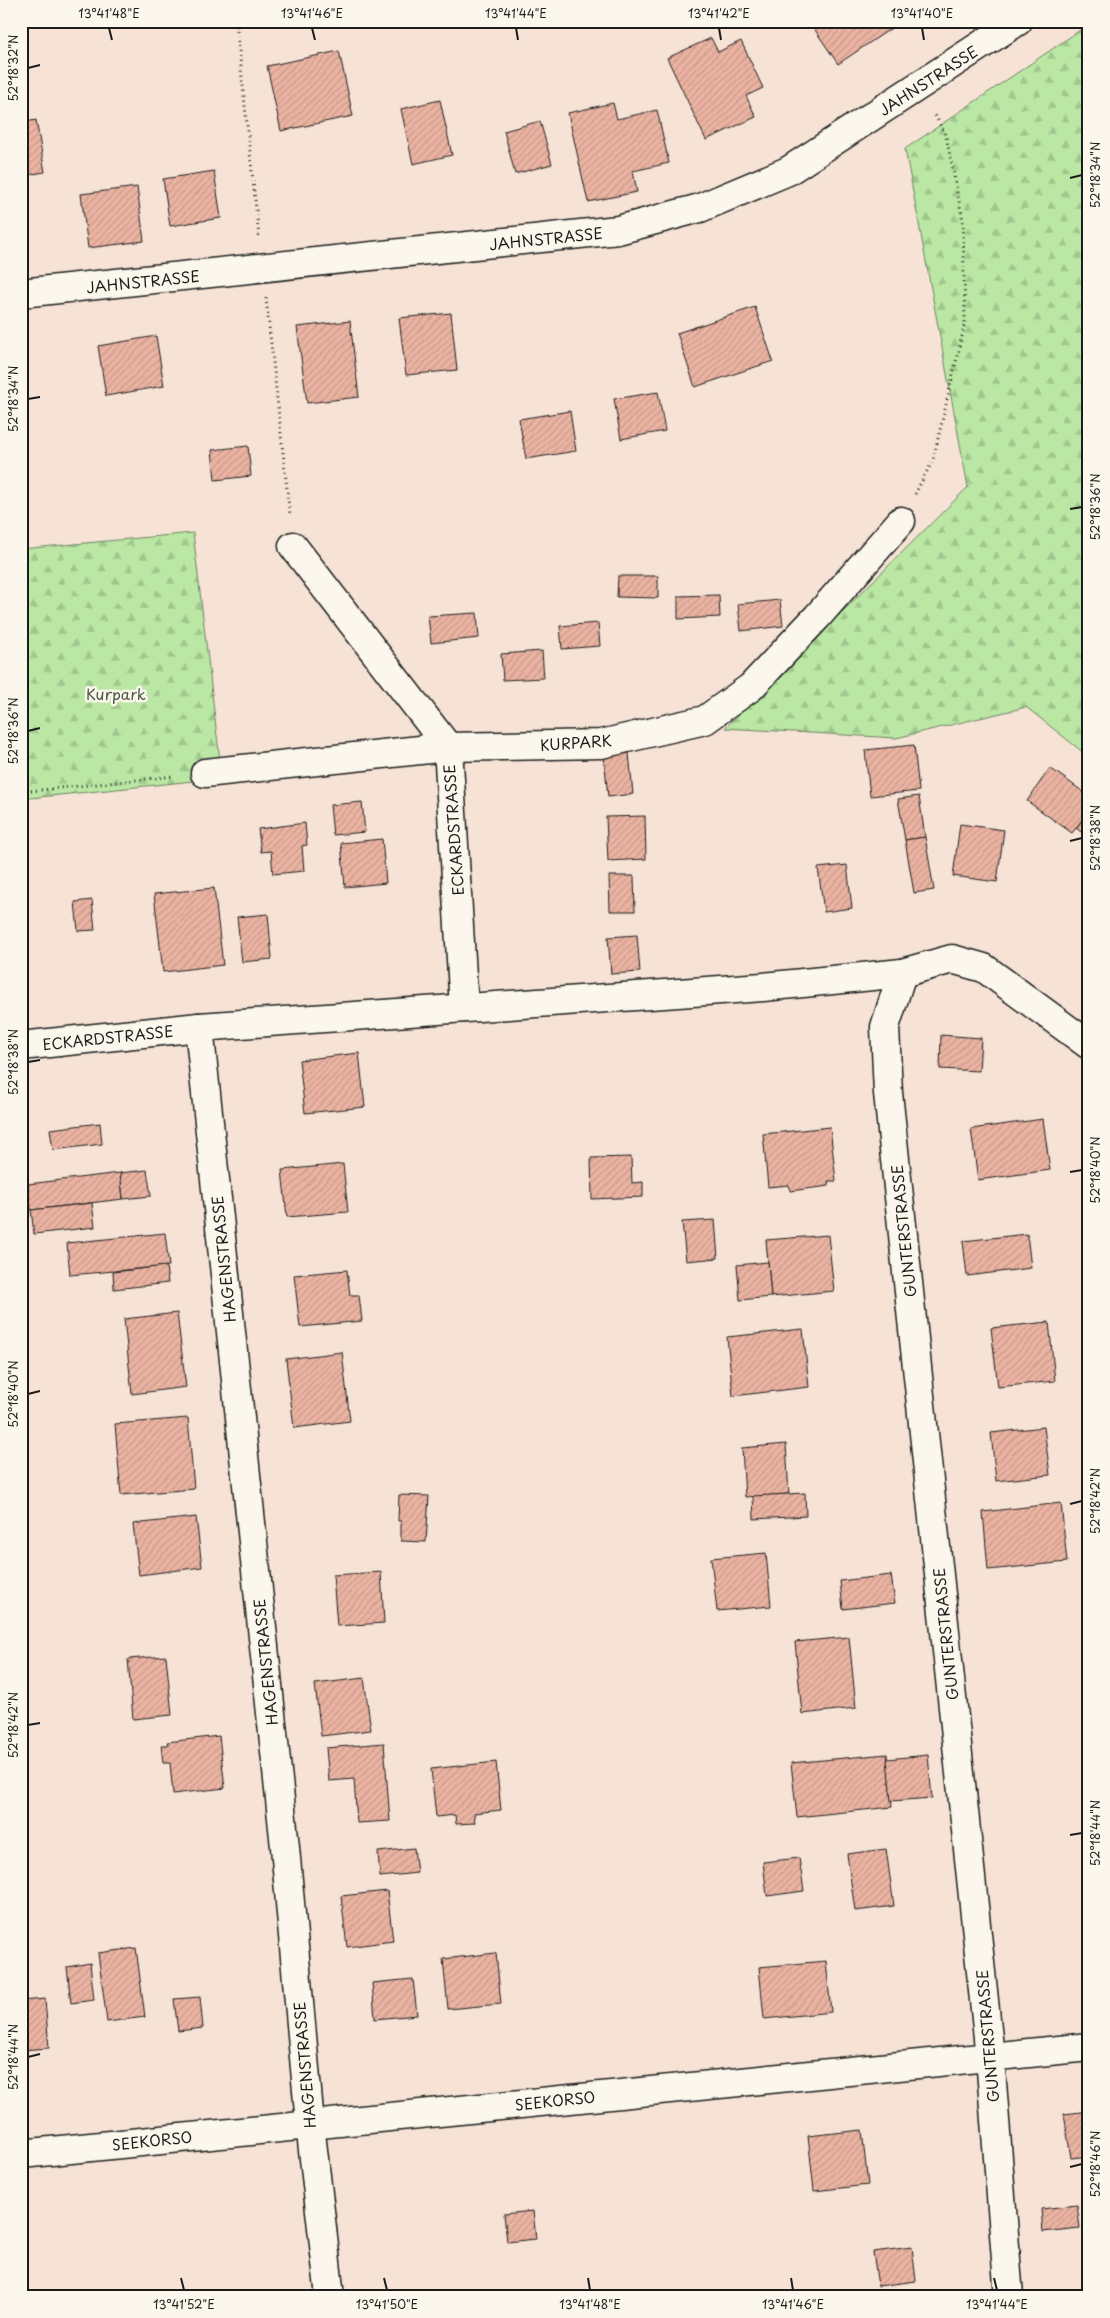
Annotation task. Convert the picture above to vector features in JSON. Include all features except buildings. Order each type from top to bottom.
[{"type":"street","name":"JAHNSTRASSE","points":[[21,293],[618,230],[700,208],[788,171],[1018,21]]},
{"type":"street","name":"KURPARK","points":[[448,747],[601,744],[705,720],[751,687],[817,617],[901,521]]},
{"type":"street","points":[[294,546],[448,747]]},
{"type":"street","name":"ECKARDSTRASSE","points":[[204,773],[448,747],[464,1008]]},
{"type":"street","name":"ECKARDSTRASSE","points":[[21,1046],[199,1027],[764,987],[902,973],[952,959],[984,968],[1089,1045]]},
{"type":"street","name":"GUNTERSTRASSE","points":[[902,973],[885,1026],[888,1093],[990,2057],[1008,2297]]},
{"type":"street","name":"HAGENSTRASSE","points":[[199,1027],[285,1847],[310,2124],[330,2297]]},
{"type":"street","name":"SEEKORSO","points":[[21,2154],[1089,2047]]},
{"type":"path","points":[[901,521],[933,460],[965,323],[961,211],[946,136],[920,86]]},
{"type":"path","points":[[21,792],[204,773]]},
{"type":"green space","points":[[1089,24],[1089,757],[1026,707],[896,738],[725,728],[968,487],[905,149]]},
{"type":"green space","name":"Kurpark","points":[[193,533],[222,778],[21,799],[21,549]]}]
